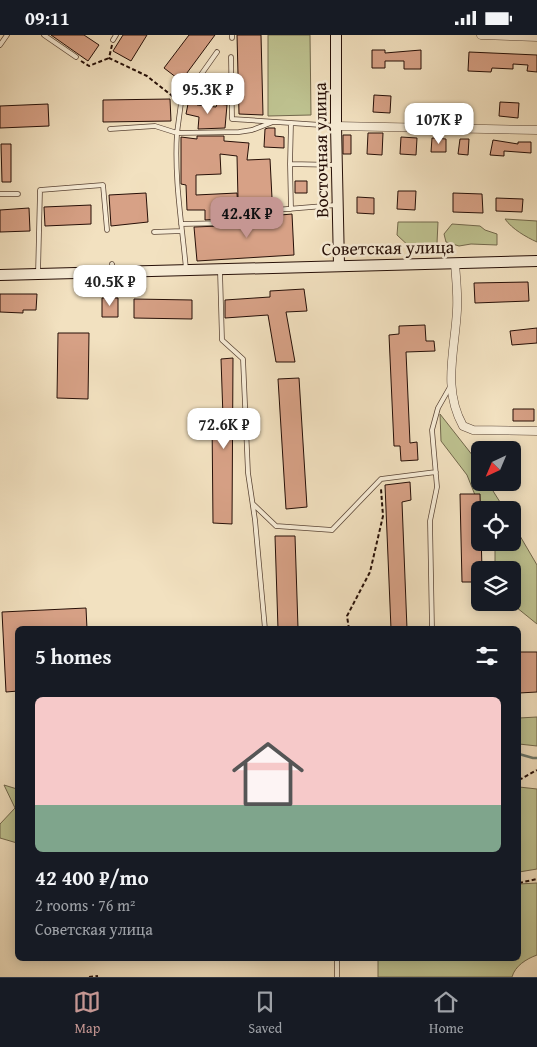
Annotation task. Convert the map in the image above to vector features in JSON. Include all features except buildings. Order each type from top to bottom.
[{"type":"main road","name":"Восточная улица","points":[[336,35],[339,265]]},
{"type":"main road","name":"Советская улица","points":[[0,275],[113,267],[186,269],[537,261]]},
{"type":"street","points":[[480,35],[537,37]]},
{"type":"street","points":[[336,126],[537,130]]},
{"type":"street","points":[[455,263],[457,309],[450,387],[457,416],[463,427],[473,430],[537,431]]},
{"type":"lane","points":[[0,45],[7,35]]},
{"type":"lane","points":[[44,35],[76,57]]},
{"type":"lane","points":[[113,40],[116,35]]},
{"type":"lane","points":[[186,269],[175,159],[181,103],[217,52]]},
{"type":"lane","points":[[231,57],[232,119],[336,126]]},
{"type":"lane","points":[[194,86],[231,94]]},
{"type":"lane","points":[[110,129],[154,127],[177,133],[239,132],[252,131],[272,121]]},
{"type":"lane","points":[[291,123],[291,209]]},
{"type":"lane","points":[[290,164],[337,165]]},
{"type":"lane","points":[[38,273],[40,190],[103,185],[108,230]]},
{"type":"lane","points":[[0,194],[18,194]]},
{"type":"lane","points":[[181,224],[227,223],[227,214],[338,205]]},
{"type":"lane","points":[[154,232],[182,231]]},
{"type":"lane","points":[[220,268],[222,339],[243,359],[248,473],[267,626]]},
{"type":"lane","points":[[432,626],[430,521],[437,487],[432,430],[438,407],[450,387]]},
{"type":"lane","points":[[253,504],[276,527],[332,530],[381,479],[436,472]]},
{"type":"lane","points":[[336,961],[337,977]]},
{"type":"path","points":[[109,58],[113,40]]},
{"type":"path","points":[[76,57],[89,65],[109,58],[146,76],[181,103]]},
{"type":"path","points":[[349,626],[347,616],[370,572],[383,516],[381,479]]},
{"type":"path","points":[[521,779],[537,770]]},
{"type":"path","points":[[521,883],[537,879]]},
{"type":"path","points":[[89,977],[98,976]]},
{"type":"green space","points":[[268,35],[310,35],[311,115],[268,116]]},
{"type":"green space","points":[[505,219],[537,221],[537,242],[511,226]]},
{"type":"green space","points":[[398,222],[438,222],[437,243],[423,249],[412,249],[397,235]]},
{"type":"green space","points":[[452,224],[480,226],[497,234],[497,245],[471,244],[459,246],[446,242],[444,234]]},
{"type":"green space","points":[[440,414],[471,453],[471,485],[467,475],[441,441]]},
{"type":"green space","points":[[473,491],[493,491],[499,501],[477,501]]},
{"type":"green space","points":[[521,538],[537,565],[537,624],[521,611],[521,561],[495,561],[495,551],[521,551]]},
{"type":"green space","points":[[537,717],[537,746],[521,744],[521,718]]},
{"type":"green space","points":[[4,785],[15,788],[15,808]]},
{"type":"green space","points":[[521,787],[537,789],[537,869],[521,872]]},
{"type":"green space","points":[[15,808],[15,842],[0,838],[0,824]]},
{"type":"green space","points":[[537,883],[537,955],[522,963],[512,977],[378,977],[378,961],[521,961],[521,884]]},
{"type":"waterway","points":[[521,755],[537,758]]}]
